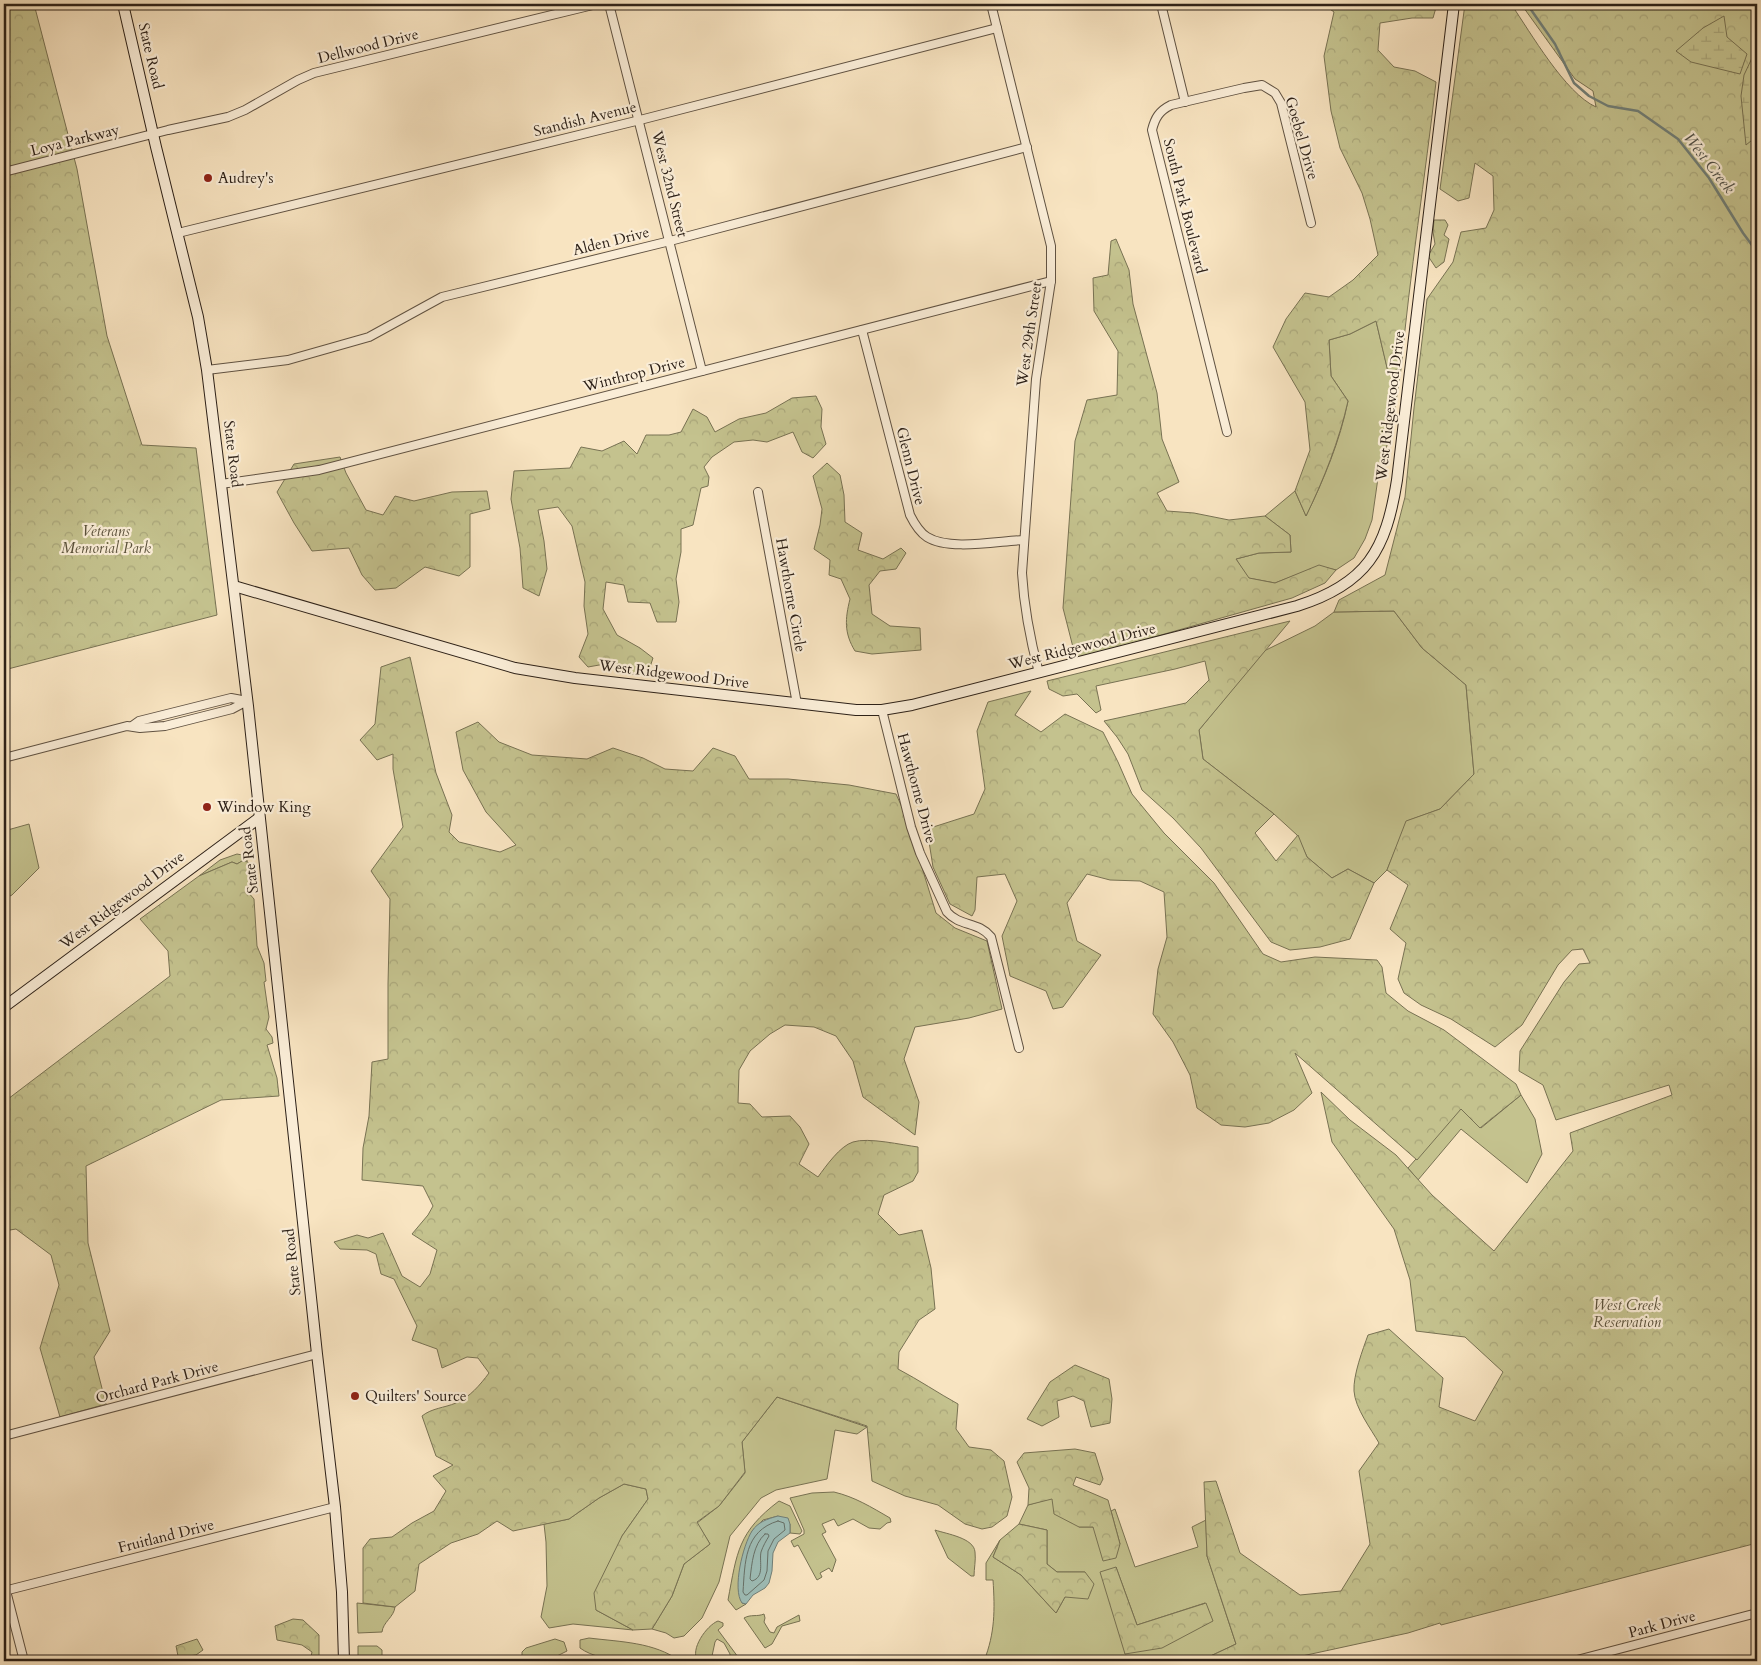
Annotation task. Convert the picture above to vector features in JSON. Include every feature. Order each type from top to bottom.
[{"type":"main road","name":"State Road","points":[[123,4],[198,317],[207,370],[248,700],[259,818],[335,1507],[342,1592],[344,1661]]},
{"type":"main road","name":"West Ridgewood Drive","points":[[234,586],[515,668],[575,678],[856,710],[882,710],[912,705],[1311,602],[1325,596],[1349,582],[1370,561],[1387,530],[1397,480],[1454,4]]},
{"type":"main road","name":"West Ridgewood Drive","points":[[4,1007],[259,818]]},
{"type":"street","name":"Dellwood Drive","points":[[153,134],[236,114],[314,73],[597,4]]},
{"type":"street","name":"West 32nd Street","points":[[609,4],[640,120],[702,371]]},
{"type":"street","name":"West 29th Street","points":[[991,4],[1051,246],[1051,281],[1036,380],[1022,573],[1028,631],[1039,673]]},
{"type":"street","points":[[1161,4],[1185,102]]},
{"type":"street","name":"Standish Avenue","points":[[178,234],[640,120],[997,28]]},
{"type":"street","name":"Goebel Drive","points":[[1185,102],[1244,88],[1262,86],[1275,94],[1281,103],[1311,223]]},
{"type":"street","name":"South Park Boulevard","points":[[1185,102],[1171,105],[1163,110],[1154,119],[1152,130],[1228,432]]},
{"type":"street","name":"Loya Parkway","points":[[4,172],[153,134]]},
{"type":"street","name":"Alden Drive","points":[[207,370],[288,360],[369,337],[442,298],[670,241],[1027,147]]},
{"type":"street","name":"Winthrop Drive","points":[[221,484],[319,470],[1051,281]]},
{"type":"street","name":"Glenn Drive","points":[[862,330],[910,515],[916,526],[926,537],[941,543],[962,544],[1024,540]]},
{"type":"street","name":"Hawthorne Circle","points":[[758,492],[797,704]]},
{"type":"street","points":[[4,758],[132,726],[139,722],[231,698],[248,700]]},
{"type":"street","name":"Hawthorne Drive","points":[[882,710],[911,827],[920,853],[947,912],[952,918],[983,929],[991,937],[1019,1048]]},
{"type":"street","name":"Orchard Park Drive","points":[[4,1436],[317,1354]]},
{"type":"street","name":"Fruitland Drive","points":[[4,1588],[335,1507]]},
{"type":"street","points":[[4,1588],[24,1661]]},
{"type":"street","name":"Park Drive","points":[[1574,1661],[1757,1614]]},
{"type":"green space","name":"Veterans Memorial Park","points":[[4,4],[34,4],[77,169],[107,336],[142,445],[196,448],[217,615],[4,670]]},
{"type":"green space","points":[[1323,4],[1437,4],[1433,18],[1412,18],[1380,23],[1378,50],[1394,67],[1415,71],[1436,82],[1401,369],[1388,372],[1376,321],[1350,334],[1329,340],[1331,376],[1348,401],[1330,460],[1306,516],[1295,491],[1310,450],[1305,402],[1273,347],[1286,319],[1305,293],[1329,297],[1353,280],[1378,255],[1362,193],[1340,148],[1331,111],[1324,56],[1334,12]]},
{"type":"green space","name":"West Creek Reservation","points":[[1465,4],[1488,4],[1490,8],[1511,4],[1561,76],[1584,100],[1596,107],[1593,91],[1575,79],[1521,4],[1757,4],[1757,1543],[1441,1625],[1440,1623],[1408,1633],[1279,1661],[1200,1661],[1236,1644],[1207,1556],[1204,1482],[1216,1481],[1240,1553],[1300,1595],[1341,1591],[1370,1544],[1359,1471],[1379,1443],[1360,1411],[1354,1391],[1357,1370],[1368,1335],[1389,1329],[1443,1378],[1439,1407],[1475,1421],[1503,1372],[1465,1337],[1416,1331],[1410,1280],[1394,1229],[1332,1142],[1321,1092],[1350,1120],[1396,1155],[1432,1195],[1494,1251],[1573,1151],[1570,1133],[1672,1095],[1669,1085],[1556,1120],[1543,1085],[1519,1071],[1520,1051],[1564,982],[1579,964],[1590,963],[1583,949],[1572,950],[1558,965],[1522,1025],[1495,1047],[1451,1019],[1421,1005],[1404,993],[1398,979],[1406,943],[1390,929],[1408,885],[1387,870],[1406,821],[1440,809],[1474,774],[1466,685],[1422,648],[1394,611],[1334,612],[1339,600],[1385,575],[1405,497],[1427,299],[1453,262],[1461,232],[1486,228],[1494,210],[1493,176],[1475,163],[1469,198],[1458,201],[1440,189]]},
{"type":"green space","points":[[1724,16],[1727,37],[1747,54],[1740,74],[1691,62],[1676,51],[1703,28]]},
{"type":"green space","points":[[1757,57],[1757,136],[1746,145],[1741,96],[1744,75],[1752,58]]},
{"type":"green space","points":[[1434,220],[1445,220],[1448,225],[1444,235],[1449,239],[1444,262],[1436,268],[1428,256],[1435,244]]},
{"type":"green space","points":[[1116,239],[1129,270],[1133,304],[1157,393],[1162,439],[1179,482],[1157,493],[1167,511],[1194,513],[1229,520],[1265,516],[1290,535],[1291,552],[1259,553],[1236,559],[1249,578],[1275,583],[1319,565],[1336,570],[1325,583],[1292,598],[1076,659],[1063,608],[1075,441],[1087,400],[1117,395],[1118,351],[1094,311],[1093,278],[1108,275],[1111,241]]},
{"type":"green space","points":[[1376,321],[1388,371],[1401,369],[1392,427],[1378,478],[1372,520],[1365,539],[1354,558],[1336,570],[1319,566],[1275,583],[1248,578],[1236,559],[1259,553],[1291,552],[1290,535],[1265,516],[1295,491],[1306,516],[1336,445],[1348,401],[1331,376],[1329,340],[1350,334]]},
{"type":"green space","points":[[816,396],[822,409],[821,427],[826,444],[813,458],[802,452],[793,432],[767,442],[753,440],[734,442],[712,457],[704,467],[709,477],[708,486],[701,488],[693,525],[681,529],[681,552],[676,579],[679,602],[676,622],[657,622],[650,603],[628,602],[624,585],[606,582],[603,609],[617,635],[653,658],[647,676],[624,673],[616,662],[588,667],[579,657],[588,634],[584,606],[585,582],[572,526],[558,507],[538,510],[547,569],[539,596],[523,588],[520,548],[511,499],[514,471],[570,468],[581,447],[602,451],[624,441],[637,454],[646,435],[669,435],[681,432],[693,409],[707,417],[715,432],[739,419],[766,413],[792,398]]},
{"type":"green space","points":[[340,457],[346,473],[366,510],[383,515],[395,496],[414,501],[452,492],[487,491],[490,509],[470,514],[470,567],[459,576],[425,567],[396,588],[375,590],[362,575],[349,548],[312,551],[277,492],[294,464]]},
{"type":"green space","points":[[827,463],[840,475],[844,495],[845,522],[862,533],[858,550],[883,559],[901,548],[906,553],[896,569],[880,571],[869,585],[872,614],[890,626],[920,628],[921,650],[872,654],[855,651],[851,644],[846,626],[850,599],[841,579],[829,575],[830,560],[814,549],[822,509],[813,476]]},
{"type":"green space","points":[[1394,611],[1422,648],[1466,685],[1474,774],[1440,809],[1407,821],[1387,870],[1374,883],[1348,869],[1332,878],[1307,857],[1297,835],[1274,814],[1203,759],[1199,730],[1264,651],[1315,626],[1334,612]]},
{"type":"green space","points":[[1290,621],[1199,730],[1203,759],[1274,814],[1255,833],[1276,861],[1298,835],[1307,857],[1332,878],[1348,869],[1374,883],[1350,939],[1320,947],[1290,950],[1271,942],[1201,848],[1173,818],[1142,790],[1128,754],[1104,721],[1186,703],[1209,680],[1205,661],[1096,686],[1101,710],[1096,713],[1077,694],[1063,696],[1049,689],[1047,681]]},
{"type":"green space","points":[[410,657],[436,773],[452,815],[449,832],[459,842],[500,852],[516,845],[486,812],[463,770],[456,732],[478,722],[499,742],[532,755],[587,759],[613,748],[643,758],[665,769],[693,771],[713,748],[735,756],[749,779],[788,779],[849,785],[896,794],[906,816],[936,913],[955,928],[987,941],[1002,1009],[969,1018],[915,1027],[904,1059],[919,1102],[915,1135],[863,1097],[853,1061],[836,1036],[814,1027],[785,1025],[770,1034],[750,1051],[739,1070],[738,1103],[750,1104],[762,1117],[790,1116],[800,1127],[809,1144],[799,1164],[818,1177],[838,1152],[853,1142],[867,1140],[918,1147],[918,1172],[913,1181],[884,1195],[878,1214],[899,1235],[922,1230],[931,1268],[935,1309],[919,1320],[899,1352],[898,1369],[958,1404],[956,1429],[969,1447],[991,1450],[1004,1461],[1012,1497],[1007,1516],[992,1527],[982,1529],[965,1524],[938,1505],[905,1496],[872,1481],[867,1426],[777,1397],[742,1442],[745,1472],[719,1506],[697,1522],[710,1544],[684,1564],[672,1596],[652,1629],[633,1630],[596,1610],[594,1593],[622,1536],[648,1499],[646,1489],[624,1484],[599,1498],[569,1519],[513,1531],[497,1521],[478,1534],[451,1543],[419,1564],[415,1591],[395,1607],[363,1603],[363,1548],[370,1539],[392,1537],[434,1511],[446,1491],[433,1476],[453,1465],[436,1456],[422,1416],[456,1403],[466,1397],[489,1373],[478,1358],[467,1357],[442,1368],[437,1349],[412,1340],[417,1326],[394,1279],[381,1274],[376,1254],[367,1250],[340,1249],[334,1242],[357,1235],[368,1238],[383,1233],[402,1276],[420,1287],[430,1274],[437,1250],[412,1234],[433,1206],[423,1186],[362,1180],[363,1148],[369,1116],[372,1062],[388,1059],[390,899],[371,871],[403,827],[393,769],[393,754],[377,760],[360,740],[375,724],[381,667]]},
{"type":"green space","points":[[1031,691],[1015,715],[1041,732],[1065,714],[1103,732],[1132,794],[1164,833],[1214,883],[1263,954],[1281,962],[1315,957],[1377,960],[1382,967],[1386,993],[1408,1011],[1444,1030],[1516,1084],[1521,1095],[1480,1128],[1461,1109],[1417,1160],[1295,1053],[1312,1093],[1294,1110],[1269,1123],[1245,1127],[1221,1125],[1197,1108],[1190,1075],[1173,1042],[1153,1014],[1158,969],[1167,937],[1164,892],[1140,881],[1110,880],[1087,874],[1067,903],[1077,941],[1101,955],[1063,1007],[1053,1009],[1046,991],[1010,976],[1002,936],[1017,901],[1005,874],[977,877],[975,910],[972,916],[950,904],[933,867],[927,829],[974,814],[985,789],[977,731],[988,702]]},
{"type":"green space","points":[[29,824],[39,868],[12,895],[4,899],[4,831]]},
{"type":"green space","points":[[237,854],[247,856],[247,862],[242,861],[237,864],[232,862],[199,876],[220,860]]},
{"type":"green space","points":[[242,861],[248,862],[253,868],[253,872],[251,872],[253,885],[247,891],[254,899],[257,946],[264,963],[266,981],[264,982],[269,1017],[266,1029],[272,1037],[273,1043],[267,1045],[277,1078],[279,1096],[221,1100],[86,1166],[88,1243],[110,1331],[94,1357],[106,1404],[60,1417],[40,1348],[59,1285],[51,1255],[16,1229],[4,1231],[4,1102],[170,976],[168,951],[140,919],[199,876],[232,862],[237,864]]},
{"type":"green space","points":[[1521,1095],[1535,1119],[1542,1154],[1527,1183],[1461,1129],[1418,1180],[1408,1168],[1461,1108],[1481,1128]]},
{"type":"green space","points":[[1075,1365],[1109,1379],[1112,1399],[1110,1423],[1091,1427],[1084,1401],[1073,1396],[1057,1401],[1059,1417],[1042,1426],[1027,1419],[1050,1382]]},
{"type":"green space","points":[[777,1397],[867,1427],[857,1434],[835,1430],[827,1479],[776,1490],[761,1498],[730,1536],[719,1582],[702,1618],[684,1636],[674,1638],[666,1633],[652,1629],[672,1596],[684,1564],[710,1544],[697,1523],[719,1506],[745,1473],[742,1442]]},
{"type":"green space","points":[[1075,1449],[1095,1453],[1103,1479],[1100,1485],[1076,1477],[1073,1485],[1108,1500],[1120,1544],[1116,1558],[1103,1561],[1093,1527],[1079,1527],[1054,1514],[1052,1499],[1028,1505],[1029,1488],[1017,1462],[1024,1453]]},
{"type":"green space","points":[[624,1484],[646,1489],[648,1499],[622,1536],[596,1610],[633,1630],[573,1624],[549,1628],[541,1617],[547,1586],[544,1524],[569,1519],[599,1498]]},
{"type":"green space","points":[[834,1492],[869,1506],[890,1518],[891,1522],[880,1529],[869,1528],[853,1519],[838,1526],[834,1519],[822,1524],[826,1532],[822,1534],[836,1560],[832,1572],[829,1568],[820,1573],[822,1577],[817,1580],[798,1545],[794,1547],[791,1541],[804,1534],[804,1530],[790,1498],[812,1493]]},
{"type":"green space","points":[[1052,1498],[1079,1527],[1093,1527],[1120,1544],[1111,1511],[1115,1509],[1135,1567],[1198,1547],[1192,1527],[1206,1520],[1207,1556],[1236,1644],[1200,1661],[984,1661],[992,1631],[994,1611],[993,1580],[986,1580],[986,1563],[1000,1540],[993,1557],[1021,1575],[1056,1613],[1065,1597],[1085,1572],[1057,1572],[1047,1564],[1047,1530],[1019,1524],[1028,1505]],"holes":[[[1116,1567],[1137,1625],[1205,1603],[1125,1654]]]},
{"type":"green space","points":[[779,1501],[790,1506],[802,1531],[800,1534],[790,1533],[790,1524],[778,1516],[763,1520],[752,1531],[742,1603],[746,1604],[736,1610],[728,1600],[741,1544],[755,1523]]},
{"type":"green space","points":[[1019,1524],[1047,1530],[1047,1564],[1057,1572],[1085,1572],[1094,1584],[1088,1599],[1065,1597],[1056,1613],[1021,1575],[993,1557],[1000,1540]]},
{"type":"green space","points":[[935,1530],[959,1537],[970,1543],[975,1552],[974,1576],[971,1576],[948,1558]]},
{"type":"green space","points":[[1116,1567],[1137,1625],[1206,1603],[1213,1621],[1162,1648],[1125,1654],[1100,1572]]},
{"type":"green space","points":[[357,1603],[395,1607],[382,1632],[358,1633]]},
{"type":"green space","points":[[764,1614],[764,1622],[770,1632],[774,1633],[777,1627],[799,1615],[800,1621],[782,1626],[772,1644],[765,1648],[744,1618]]},
{"type":"green space","points":[[293,1619],[303,1620],[319,1635],[319,1661],[310,1661],[312,1652],[302,1645],[277,1640],[275,1626]]},
{"type":"green space","points":[[718,1621],[723,1623],[723,1626],[718,1630],[741,1661],[719,1661],[730,1657],[730,1654],[724,1643],[717,1639],[712,1656],[715,1661],[698,1661],[696,1651],[700,1638],[709,1627]]},
{"type":"green space","points":[[589,1638],[648,1646],[680,1661],[628,1661],[601,1657],[580,1648],[580,1640]]},
{"type":"green space","points":[[197,1639],[203,1650],[196,1655],[188,1656],[196,1661],[179,1661],[176,1646]]},
{"type":"green space","points":[[555,1639],[564,1642],[567,1651],[547,1661],[510,1661],[522,1658],[522,1652],[526,1648]]},
{"type":"green space","points":[[358,1646],[377,1646],[382,1650],[382,1661],[358,1661]]},
{"type":"water","points":[[778,1516],[788,1518],[790,1533],[778,1542],[773,1553],[769,1583],[765,1588],[753,1595],[746,1604],[742,1603],[739,1596],[738,1578],[745,1546],[754,1528],[760,1523]]},
{"type":"waterway","name":"West Creek","points":[[1527,4],[1555,44],[1574,83],[1589,96],[1608,106],[1638,111],[1678,139],[1709,178],[1757,252]]},
{"type":"place","name":"Audrey's","points":[[208,178]]},
{"type":"place","name":"Window King","points":[[207,807]]},
{"type":"place","name":"Quilters' Source","points":[[355,1396]]}]
